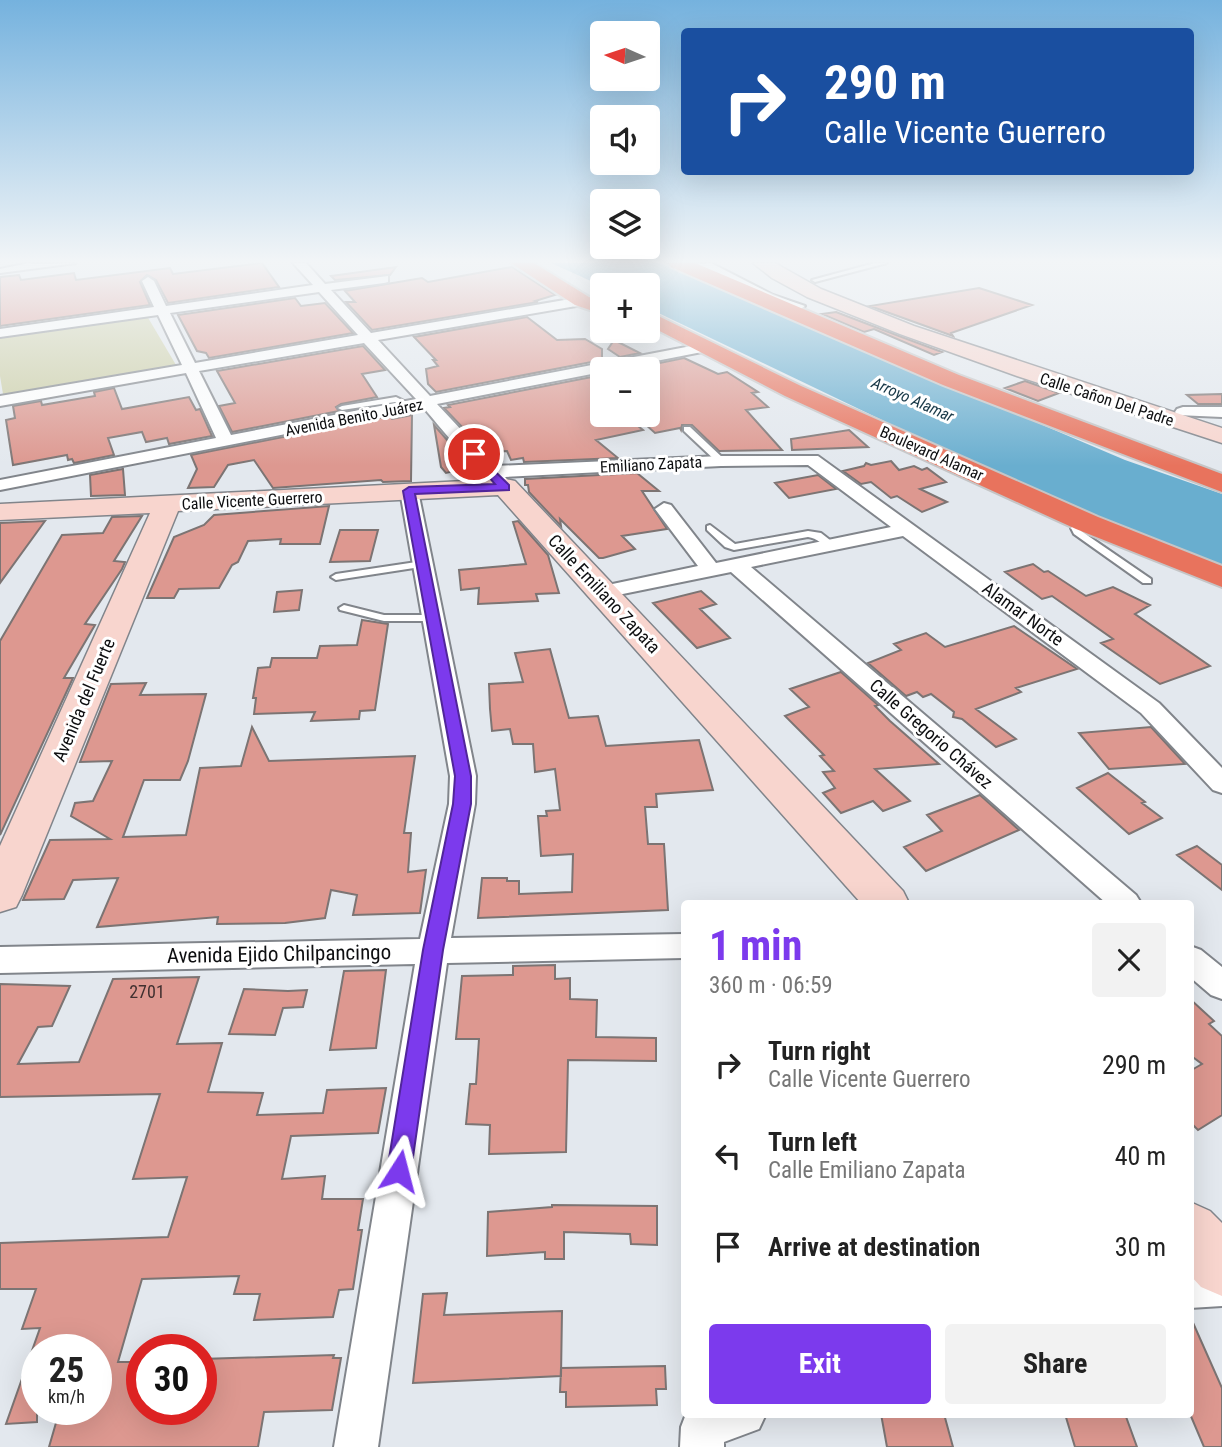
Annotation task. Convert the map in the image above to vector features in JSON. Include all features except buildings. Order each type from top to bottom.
[{"type":"highway","points":[[668,331],[696,341]]},
{"type":"highway","name":"Boulevard Alamar","points":[[675,331],[793,391],[1087,523],[1222,577]]},
{"type":"highway","points":[[842,331],[951,380],[1222,484]]},
{"type":"street","points":[[170,331],[226,441]]},
{"type":"street","name":"Calle Emiliano Zapata","points":[[358,331],[603,592],[884,900]]},
{"type":"street","points":[[0,401],[414,331]]},
{"type":"street","name":"Calle Cañon Del Padre","points":[[912,331],[1000,363],[1222,436]]},
{"type":"street","name":"Avenida Benito Juárez","points":[[0,485],[425,403],[696,341]]},
{"type":"street","points":[[1183,412],[1222,412]]},
{"type":"street","name":"Emiliano Zapata","points":[[498,479],[720,461],[812,460]]},
{"type":"street","name":"Alamar Norte","points":[[812,460],[1150,708],[1222,784]]},
{"type":"street","name":"Calle Vicente Guerrero","points":[[0,512],[409,491],[498,479]]},
{"type":"street","points":[[356,1447],[433,950],[462,804],[463,776],[409,491]]},
{"type":"street","name":"Avenida del Fuerte","points":[[0,895],[167,505]]},
{"type":"street","name":"Calle Gregorio Chávez","points":[[664,509],[724,567],[1122,900]]},
{"type":"street","points":[[603,592],[908,529]]},
{"type":"street","name":"Avenida Ejido Chilpancingo","points":[[0,960],[681,946]]},
{"type":"street","points":[[1194,962],[1222,986]]},
{"type":"street","points":[[1194,1235],[1222,1266]]},
{"type":"street","points":[[1194,1288],[1222,1286]]},
{"type":"street","points":[[702,1437],[737,1418]]},
{"type":"lane","points":[[342,408],[396,399],[407,406]]},
{"type":"lane","points":[[687,429],[720,461]]},
{"type":"lane","points":[[1087,523],[1076,528],[1077,532],[1147,581]]},
{"type":"lane","points":[[710,528],[728,545],[734,547],[808,534],[818,535],[830,544]]},
{"type":"lane","points":[[336,577],[423,564]]},
{"type":"lane","points":[[344,608],[384,618],[433,618]]},
{"type":"green space","points":[[50,331],[156,331],[176,365],[3,394],[0,338]]},
{"type":"water","name":"Arroyo Alamar","points":[[695,331],[819,331],[1125,460],[1222,494],[1222,569],[1053,502]]},
{"type":"route","points":[[399,1171],[433,950],[462,804],[463,776],[409,491],[505,487],[474,454]]}]
